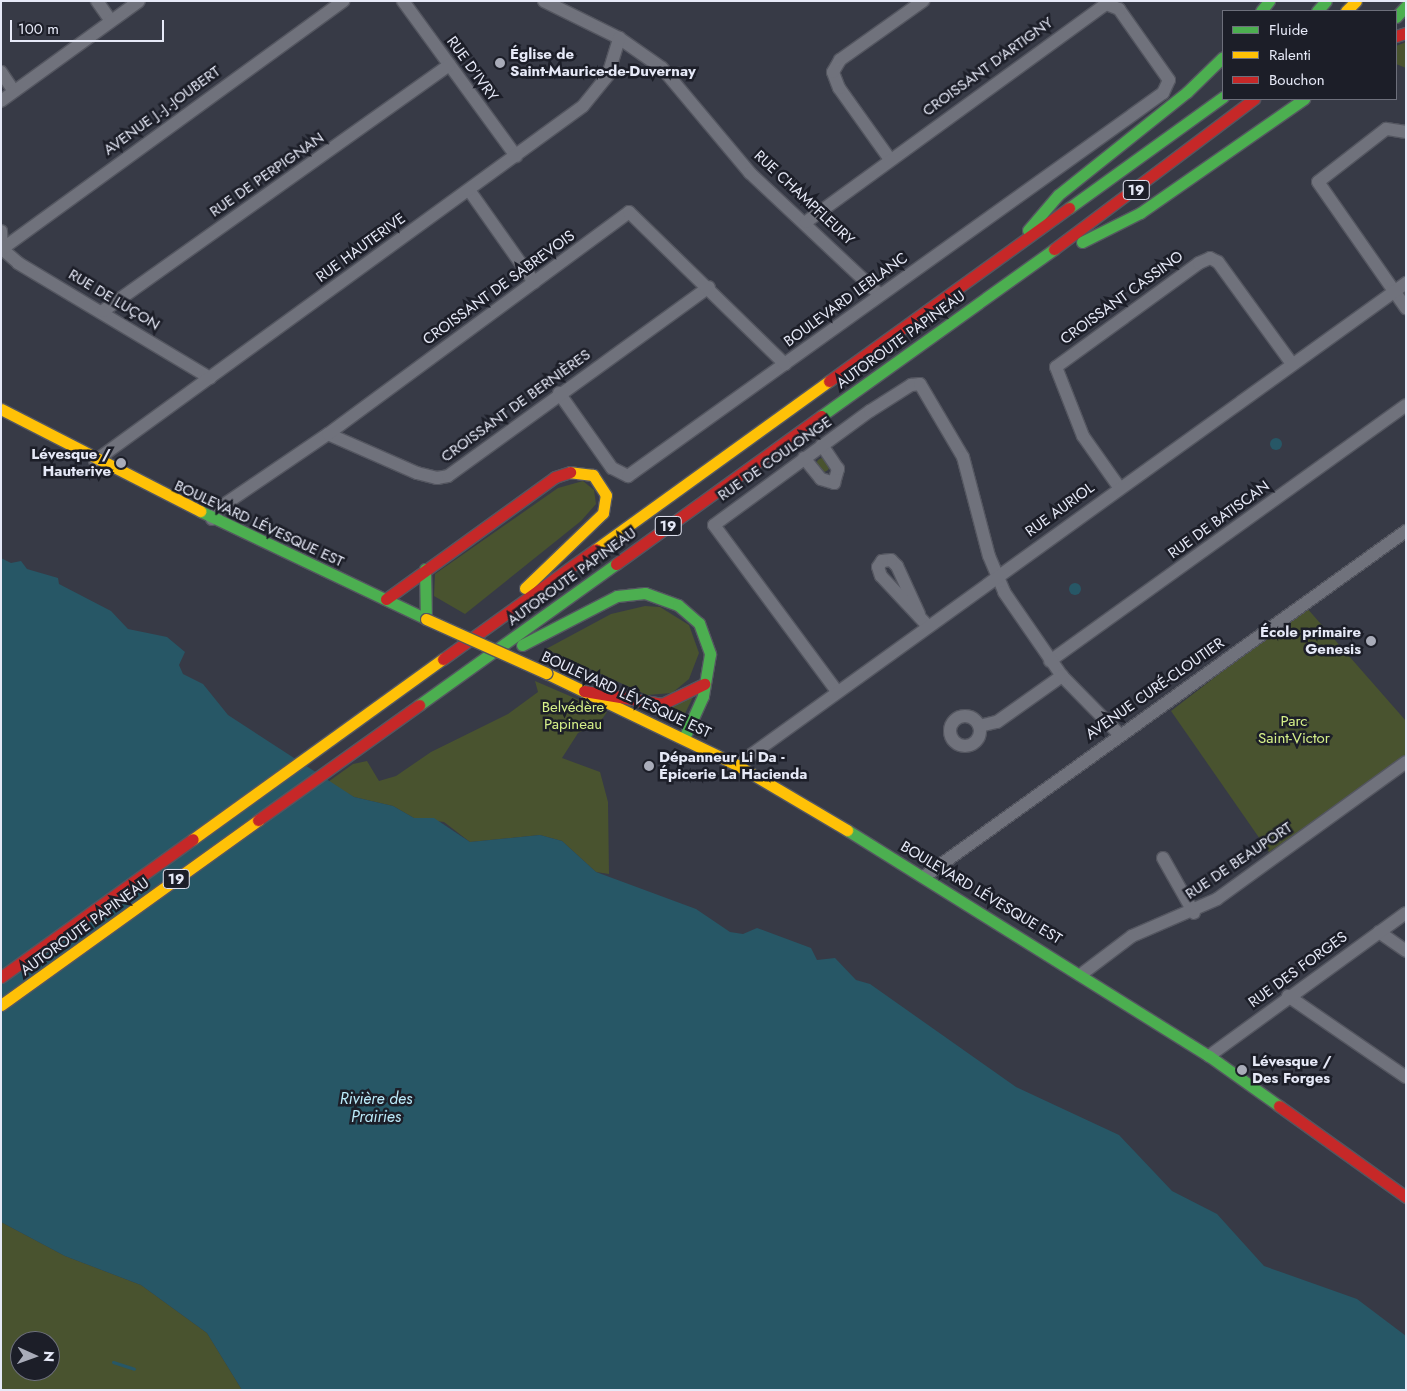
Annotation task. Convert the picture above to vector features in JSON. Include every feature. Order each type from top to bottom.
[{"type":"main road","points":[[1317,10],[1326,1]]},
{"type":"main road","points":[[1347,10],[1356,1]]},
{"type":"main road","points":[[1397,16],[1406,5],[1399,1]]},
{"type":"main road","points":[[1001,260],[1058,195],[1187,92],[1222,58]]},
{"type":"main road","name":"AUTOROUTE PAPINEAU","points":[[1,977],[1001,260],[1222,98]]},
{"type":"main road","name":"AUTOROUTE PAPINEAU","points":[[1,1005],[465,673],[1014,276],[1253,100]]},
{"type":"main road","points":[[1014,276],[1140,214],[1303,100]]},
{"type":"main road","name":"BOULEVARD LÉVESQUE EST","points":[[1,409],[95,462],[212,519],[546,673],[737,765],[925,876],[1083,973],[1209,1056],[1406,1197]]},
{"type":"main road","points":[[386,600],[425,569],[563,473],[582,470],[598,479],[606,496],[602,513],[490,626]]},
{"type":"main road","points":[[425,569],[426,619]]},
{"type":"main road","points":[[465,673],[608,600],[645,593],[678,604],[698,623],[710,654],[704,684],[684,738]]},
{"type":"main road","points":[[584,691],[662,704],[704,684]]},
{"type":"street","points":[[97,1],[112,21]]},
{"type":"street","points":[[1,101],[139,1]]},
{"type":"street","name":"AVENUE J.-J.-JOUBERT","points":[[2,249],[343,1]]},
{"type":"street","name":"RUE D'IVRY","points":[[403,1],[516,156]]},
{"type":"street","name":"RUE CHAMPFLEURY","points":[[544,1],[619,38],[662,68],[750,173],[806,222],[879,294]]},
{"type":"street","points":[[889,158],[838,88],[833,72],[840,60],[923,1]]},
{"type":"street","name":"CROISSANT D'ARTIGNY","points":[[806,222],[889,158],[1106,4],[1119,8],[1169,83]]},
{"type":"street","name":"RUE HAUTERIVE","points":[[95,462],[583,106],[608,74],[619,38]]},
{"type":"street","name":"RUE DE PERPIGNAN","points":[[103,311],[449,65]]},
{"type":"street","points":[[1,72],[14,91]]},
{"type":"street","name":"BOULEVARD LEBLANC","points":[[559,394],[612,468],[625,477],[1163,92],[1169,83]]},
{"type":"street","points":[[1406,132],[1386,129],[1318,180],[1406,308]]},
{"type":"street","points":[[469,190],[534,282]]},
{"type":"street","name":"CROISSANT DE SABREVOIS","points":[[212,519],[222,506],[328,434],[629,212],[709,287],[785,364]]},
{"type":"street","points":[[1,232],[2,249]]},
{"type":"street","name":"RUE DE LUÇON","points":[[2,249],[18,263],[103,311],[210,378]]},
{"type":"street","name":"CROISSANT CASSINO","points":[[1119,488],[1083,436],[1056,370],[1191,268],[1208,258],[1218,262],[1292,364]]},
{"type":"street","name":"RUE AURIOL","points":[[737,765],[836,690],[1406,283]]},
{"type":"street","name":"CROISSANT DE BERNIÈRES","points":[[328,434],[437,478],[448,476],[709,287]]},
{"type":"street","name":"RUE DE COULONGE","points":[[836,690],[714,528],[718,519],[911,384],[920,384],[927,391],[963,457],[996,577]]},
{"type":"street","name":"RUE DE BATISCAN","points":[[1050,661],[1406,405]]},
{"type":"street","points":[[804,458],[821,480],[834,483],[838,469],[822,445]]},
{"type":"street","name":"AVENUE CURÉ-CLOUTIER","points":[[925,876],[1119,734],[1406,531]]},
{"type":"street","points":[[996,577],[1050,661],[1062,676],[1119,734]]},
{"type":"street","points":[[919,614],[927,625]]},
{"type":"street","points":[[978,726],[997,722],[1062,676]]},
{"type":"street","name":"RUE DE BEAUPORT","points":[[1083,973],[1132,936],[1194,913],[1406,762]]},
{"type":"street","points":[[1163,858],[1194,913]]},
{"type":"street","name":"RUE DES FORGES","points":[[1209,1056],[1288,996],[1406,913]]},
{"type":"street","points":[[1378,932],[1406,951]]},
{"type":"street","points":[[1288,996],[1406,1077]]},
{"type":"green space","points":[[1406,42],[1406,68],[1397,64],[1397,46]]},
{"type":"green space","points":[[820,458],[826,458],[830,465],[826,472],[820,472],[816,468],[816,462]]},
{"type":"green space","points":[[583,481],[594,490],[596,504],[581,521],[465,614],[434,596],[435,574],[558,488]]},
{"type":"green space","points":[[645,606],[660,607],[689,625],[699,653],[689,679],[672,693],[647,695],[546,649],[611,614]]},
{"type":"green space","name":"Parc Saint-Victor","points":[[1306,607],[1406,721],[1406,761],[1269,852],[1171,711]]},
{"type":"green space","name":"Belvédère Papineau","points":[[535,681],[607,712],[600,722],[578,733],[562,758],[600,772],[608,802],[609,874],[596,872],[562,841],[540,835],[470,842],[444,822],[414,818],[393,806],[354,797],[328,782],[353,764],[367,761],[379,781],[396,776],[431,752],[508,714],[538,692]]},
{"type":"green space","points":[[694,695],[679,726],[650,710]]},
{"type":"green space","points":[[1,1222],[65,1256],[141,1285],[207,1333],[242,1390],[1,1390]]},
{"type":"water","points":[[1276,438],[1282,444],[1276,450],[1270,444]]},
{"type":"water","name":"Rivière des Prairies","points":[[1,558],[11,563],[21,561],[27,569],[58,578],[59,584],[111,611],[128,629],[167,637],[185,652],[179,665],[183,674],[203,684],[228,715],[354,797],[393,806],[414,818],[434,818],[470,842],[540,835],[562,841],[596,872],[696,909],[730,932],[743,934],[757,928],[811,948],[817,960],[835,958],[856,980],[870,984],[1016,1087],[1119,1135],[1172,1191],[1217,1214],[1264,1266],[1357,1299],[1406,1336],[1406,1390],[242,1390],[207,1333],[141,1285],[65,1256],[1,1222]]},
{"type":"water","points":[[1075,583],[1081,589],[1075,595],[1069,589]]},
{"type":"waterway","points":[[113,1362],[134,1369]]},
{"type":"traffic: fast","points":[[1262,10],[1269,1]]},
{"type":"traffic: fast","points":[[1318,10],[1326,1]]},
{"type":"traffic: fast","points":[[1397,16],[1406,6]]},
{"type":"traffic: fast","points":[[1028,230],[1058,195],[1187,92],[1222,58]]},
{"type":"traffic: fast","points":[[1069,208],[1222,98]]},
{"type":"traffic: fast","points":[[1082,242],[1140,213],[1303,100]]},
{"type":"traffic: fast","points":[[821,416],[1054,249]]},
{"type":"traffic: fast","points":[[200,511],[426,619]]},
{"type":"traffic: fast","points":[[419,705],[616,564]]},
{"type":"traffic: fast","points":[[425,569],[426,619]]},
{"type":"traffic: fast","points":[[522,645],[617,596],[645,593],[678,605],[699,623],[710,654],[703,696],[684,738]]},
{"type":"traffic: fast","points":[[847,830],[1209,1056],[1279,1106]]},
{"type":"traffic: slow","points":[[1347,10],[1356,1]]},
{"type":"traffic: slow","points":[[596,549],[829,381]]},
{"type":"traffic: slow","points":[[1,409],[200,511]]},
{"type":"traffic: slow","points":[[525,588],[603,513],[606,495],[593,475],[570,472]]},
{"type":"traffic: slow","points":[[426,619],[546,673]]},
{"type":"traffic: slow","points":[[193,839],[443,659]]},
{"type":"traffic: slow","points":[[546,673],[737,765],[847,830]]},
{"type":"traffic: slow","points":[[1,1005],[258,820]]},
{"type":"traffic: jam","points":[[1397,36],[1406,33]]},
{"type":"traffic: jam","points":[[1054,249],[1253,100]]},
{"type":"traffic: jam","points":[[829,381],[1069,208]]},
{"type":"traffic: jam","points":[[616,564],[821,416]]},
{"type":"traffic: jam","points":[[386,599],[555,477],[570,472]]},
{"type":"traffic: jam","points":[[443,659],[596,549]]},
{"type":"traffic: jam","points":[[584,691],[662,704],[704,684]]},
{"type":"traffic: jam","points":[[258,820],[419,705]]},
{"type":"traffic: jam","points":[[1,977],[193,839]]},
{"type":"traffic: jam","points":[[1279,1106],[1406,1197]]},
{"type":"place","name":"Église de Saint-Maurice-de-Duvernay","points":[[500,63]]},
{"type":"place","name":"Lévesque / Hauterive","points":[[121,463]]},
{"type":"place","name":"École primaire Genesis","points":[[1371,641]]},
{"type":"place","name":"Dépanneur Li Da - Épicerie La Hacienda","points":[[649,766]]},
{"type":"place","name":"Lévesque / Des Forges","points":[[1242,1070]]}]
